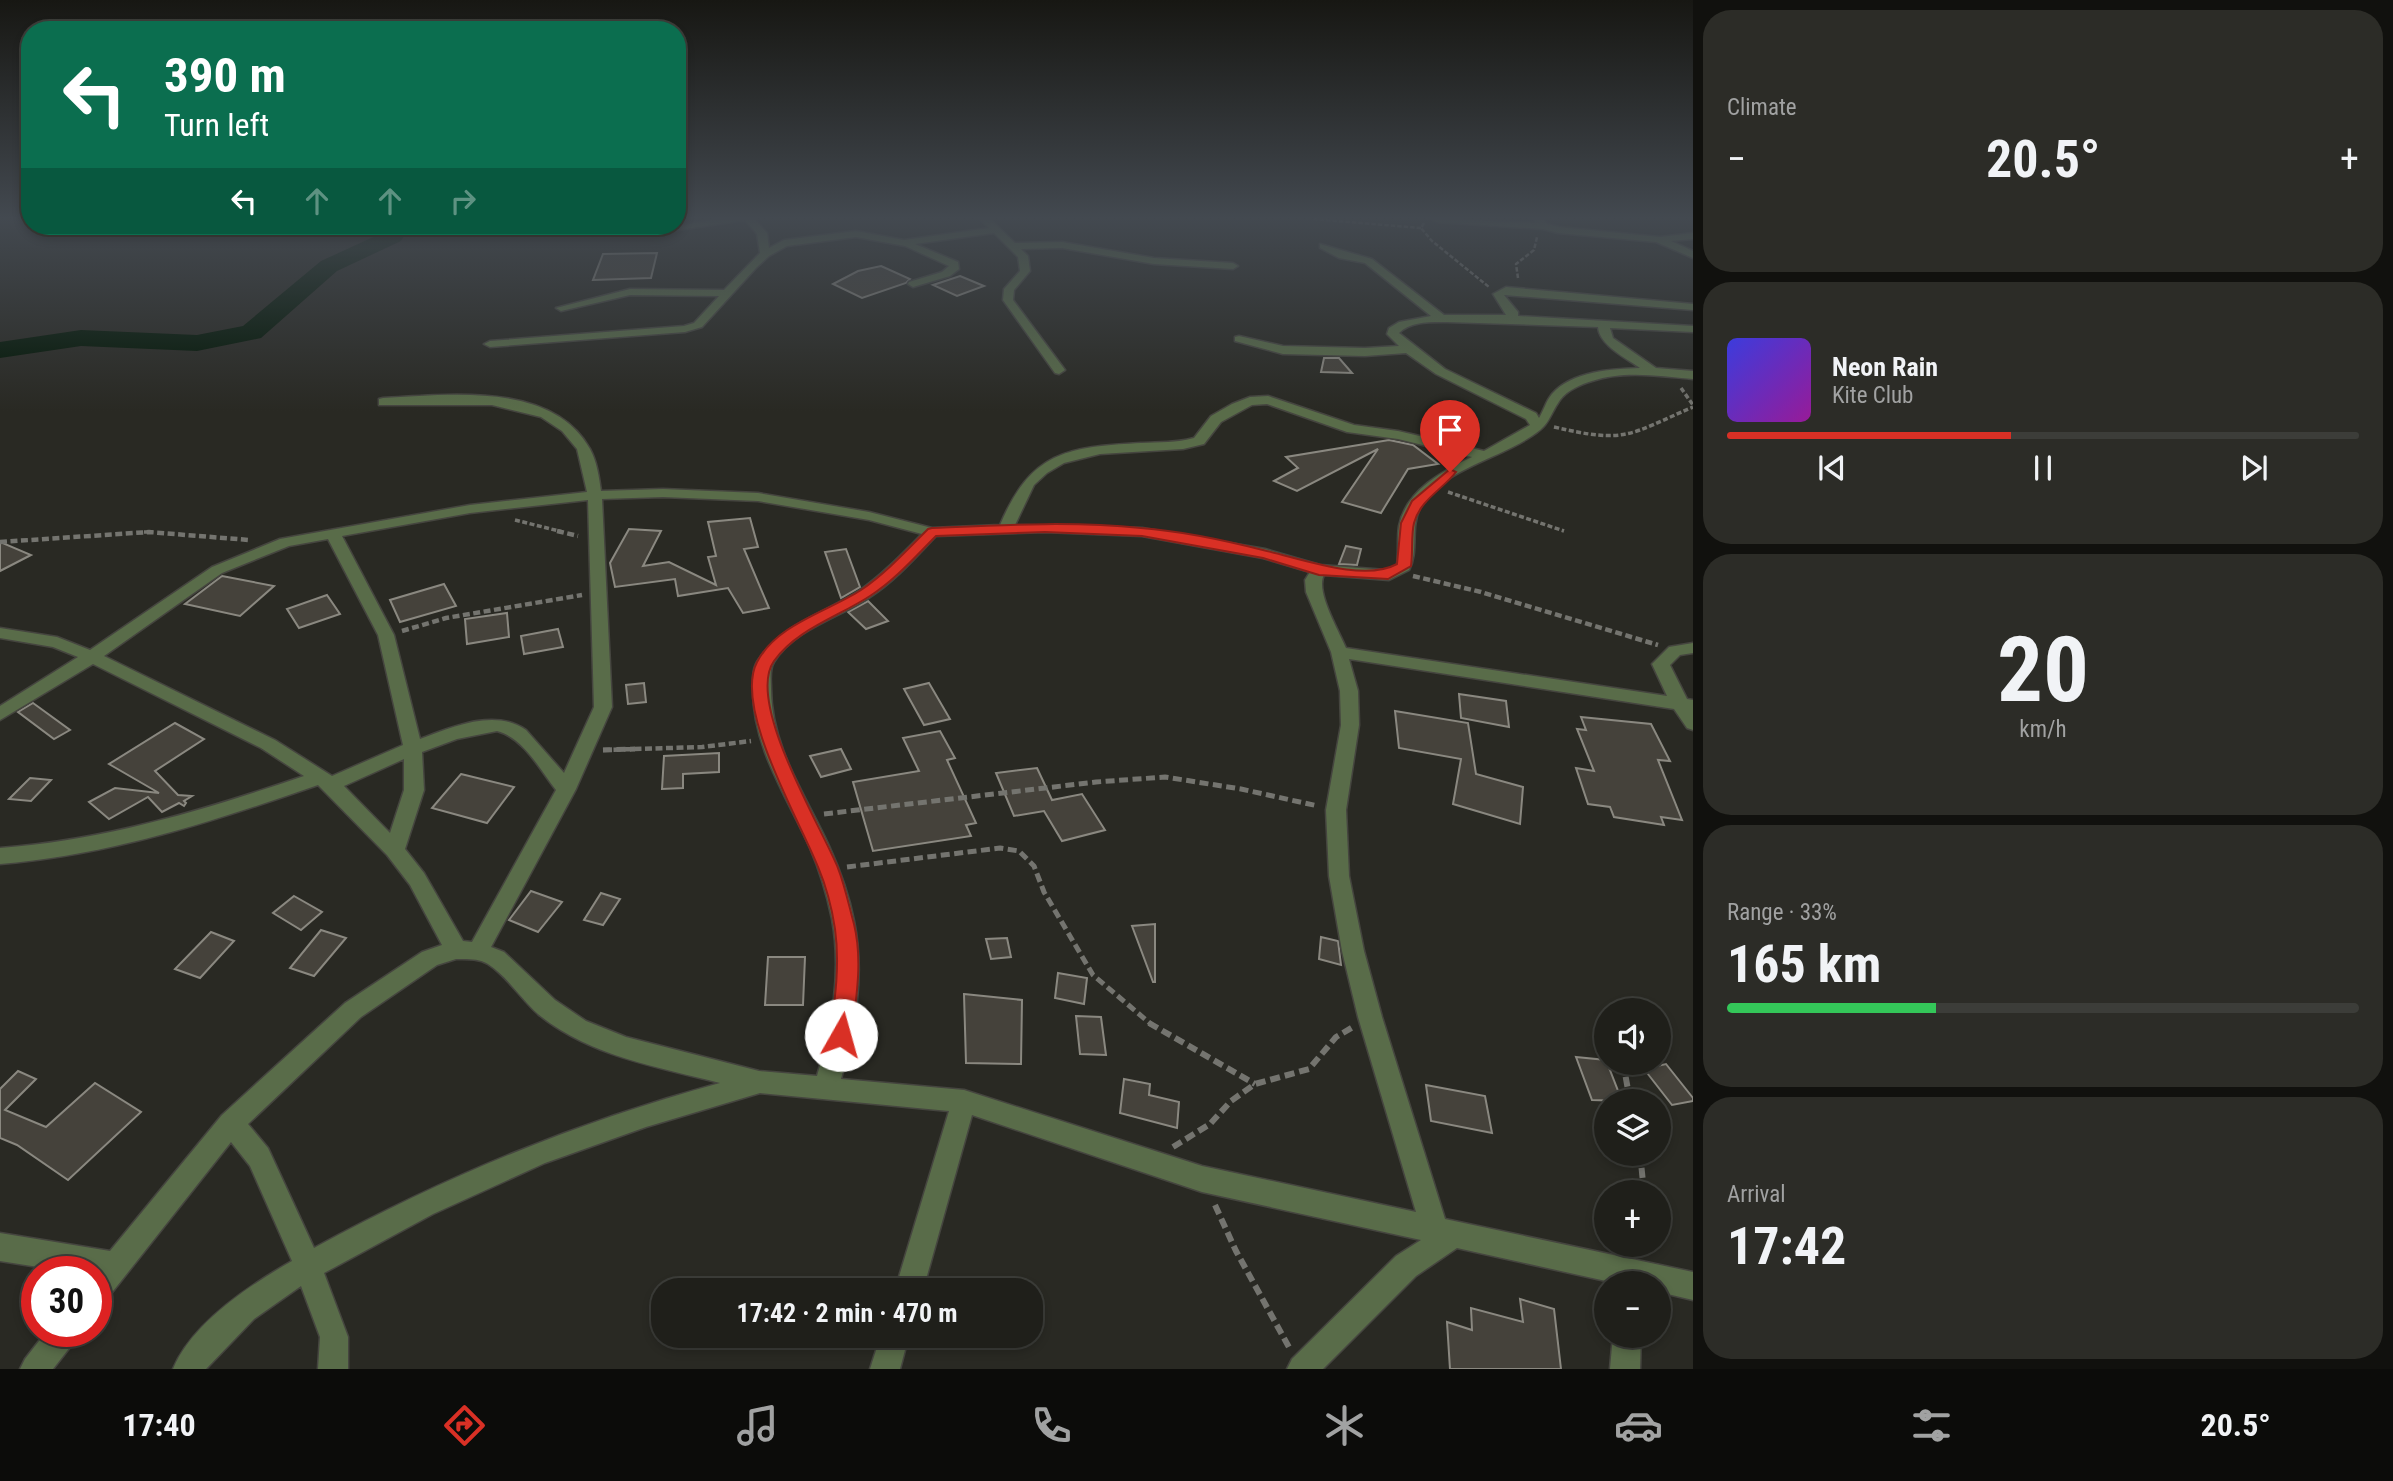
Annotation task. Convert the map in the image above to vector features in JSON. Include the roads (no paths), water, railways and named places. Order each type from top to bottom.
[{"type":"street","points":[[490,344],[685,329],[698,325],[738,283]]},
{"type":"street","points":[[1014,283],[1009,289],[1008,300],[1059,370]]},
{"type":"street","points":[[1396,283],[1441,319]]},
{"type":"street","points":[[561,308],[629,292],[728,293]]},
{"type":"street","points":[[1507,319],[1512,312],[1502,292],[1693,307]]},
{"type":"street","points":[[1538,425],[1531,416],[1459,383],[1408,349],[1393,334],[1393,330],[1441,319],[1507,319],[1693,329]]},
{"type":"street","points":[[1604,323],[1604,333],[1609,340],[1653,372]]},
{"type":"street","points":[[1239,339],[1283,350],[1352,352],[1408,349]]},
{"type":"street","points":[[0,714],[91,657],[217,570],[285,542],[470,509],[595,495],[676,493],[758,497],[870,516],[932,532],[1070,528],[1142,532],[1265,554],[1319,570],[1379,576],[1396,572],[1404,566],[1408,547],[1408,523],[1419,501],[1450,472],[1538,425],[1550,414],[1553,398],[1563,390],[1593,377],[1653,372],[1693,375]]},
{"type":"street","points":[[1005,530],[1030,481],[1052,463],[1072,456],[1199,441],[1216,419],[1236,407],[1261,400],[1280,403],[1352,429],[1398,435],[1483,455]]},
{"type":"street","points":[[383,402],[490,401],[538,411],[572,433],[583,448],[589,463],[595,495],[603,707],[566,789],[467,950]]},
{"type":"street","points":[[332,532],[386,635],[413,750],[414,790],[394,850]]},
{"type":"street","points":[[825,1088],[841,1035],[849,973],[845,928],[829,869],[769,739],[760,695],[764,664],[778,645],[866,592],[898,566],[932,532]]},
{"type":"street","points":[[1319,570],[1313,580],[1314,592],[1339,652],[1349,691],[1350,725],[1336,810],[1339,876],[1353,951],[1370,1017],[1444,1233]]},
{"type":"street","points":[[0,634],[57,642],[91,657],[268,744],[326,781],[394,850],[467,950]]},
{"type":"street","points":[[1684,649],[1661,664],[1686,704],[1693,724]]},
{"type":"street","points":[[1339,652],[1686,704]]},
{"type":"street","points":[[0,856],[93,846],[144,834],[326,781],[483,724],[500,724],[513,729],[566,789]]},
{"type":"street","points":[[112,1270],[231,1123],[353,1010],[430,958],[467,950],[496,958],[547,1007],[578,1028],[623,1047],[759,1082],[964,1101],[1202,1179],[1601,1271]]},
{"type":"street","points":[[188,1369],[206,1344],[265,1291],[421,1205],[536,1154],[645,1116],[759,1082]]},
{"type":"street","points":[[912,1278],[964,1101]]},
{"type":"street","points":[[231,1123],[259,1157],[292,1225],[334,1337],[333,1369]]},
{"type":"street","points":[[1301,1369],[1406,1266],[1444,1233]]},
{"type":"street","points":[[0,1247],[115,1266]]},
{"type":"street","points":[[1671,1283],[1693,1286]]},
{"type":"street","points":[[35,1369],[52,1347]]},
{"type":"street","points":[[885,1369],[891,1348]]},
{"type":"street","points":[[1625,1369],[1626,1348]]},
{"type":"waterway","points":[[0,350],[81,338],[197,343],[252,332],[309,283]]}]
